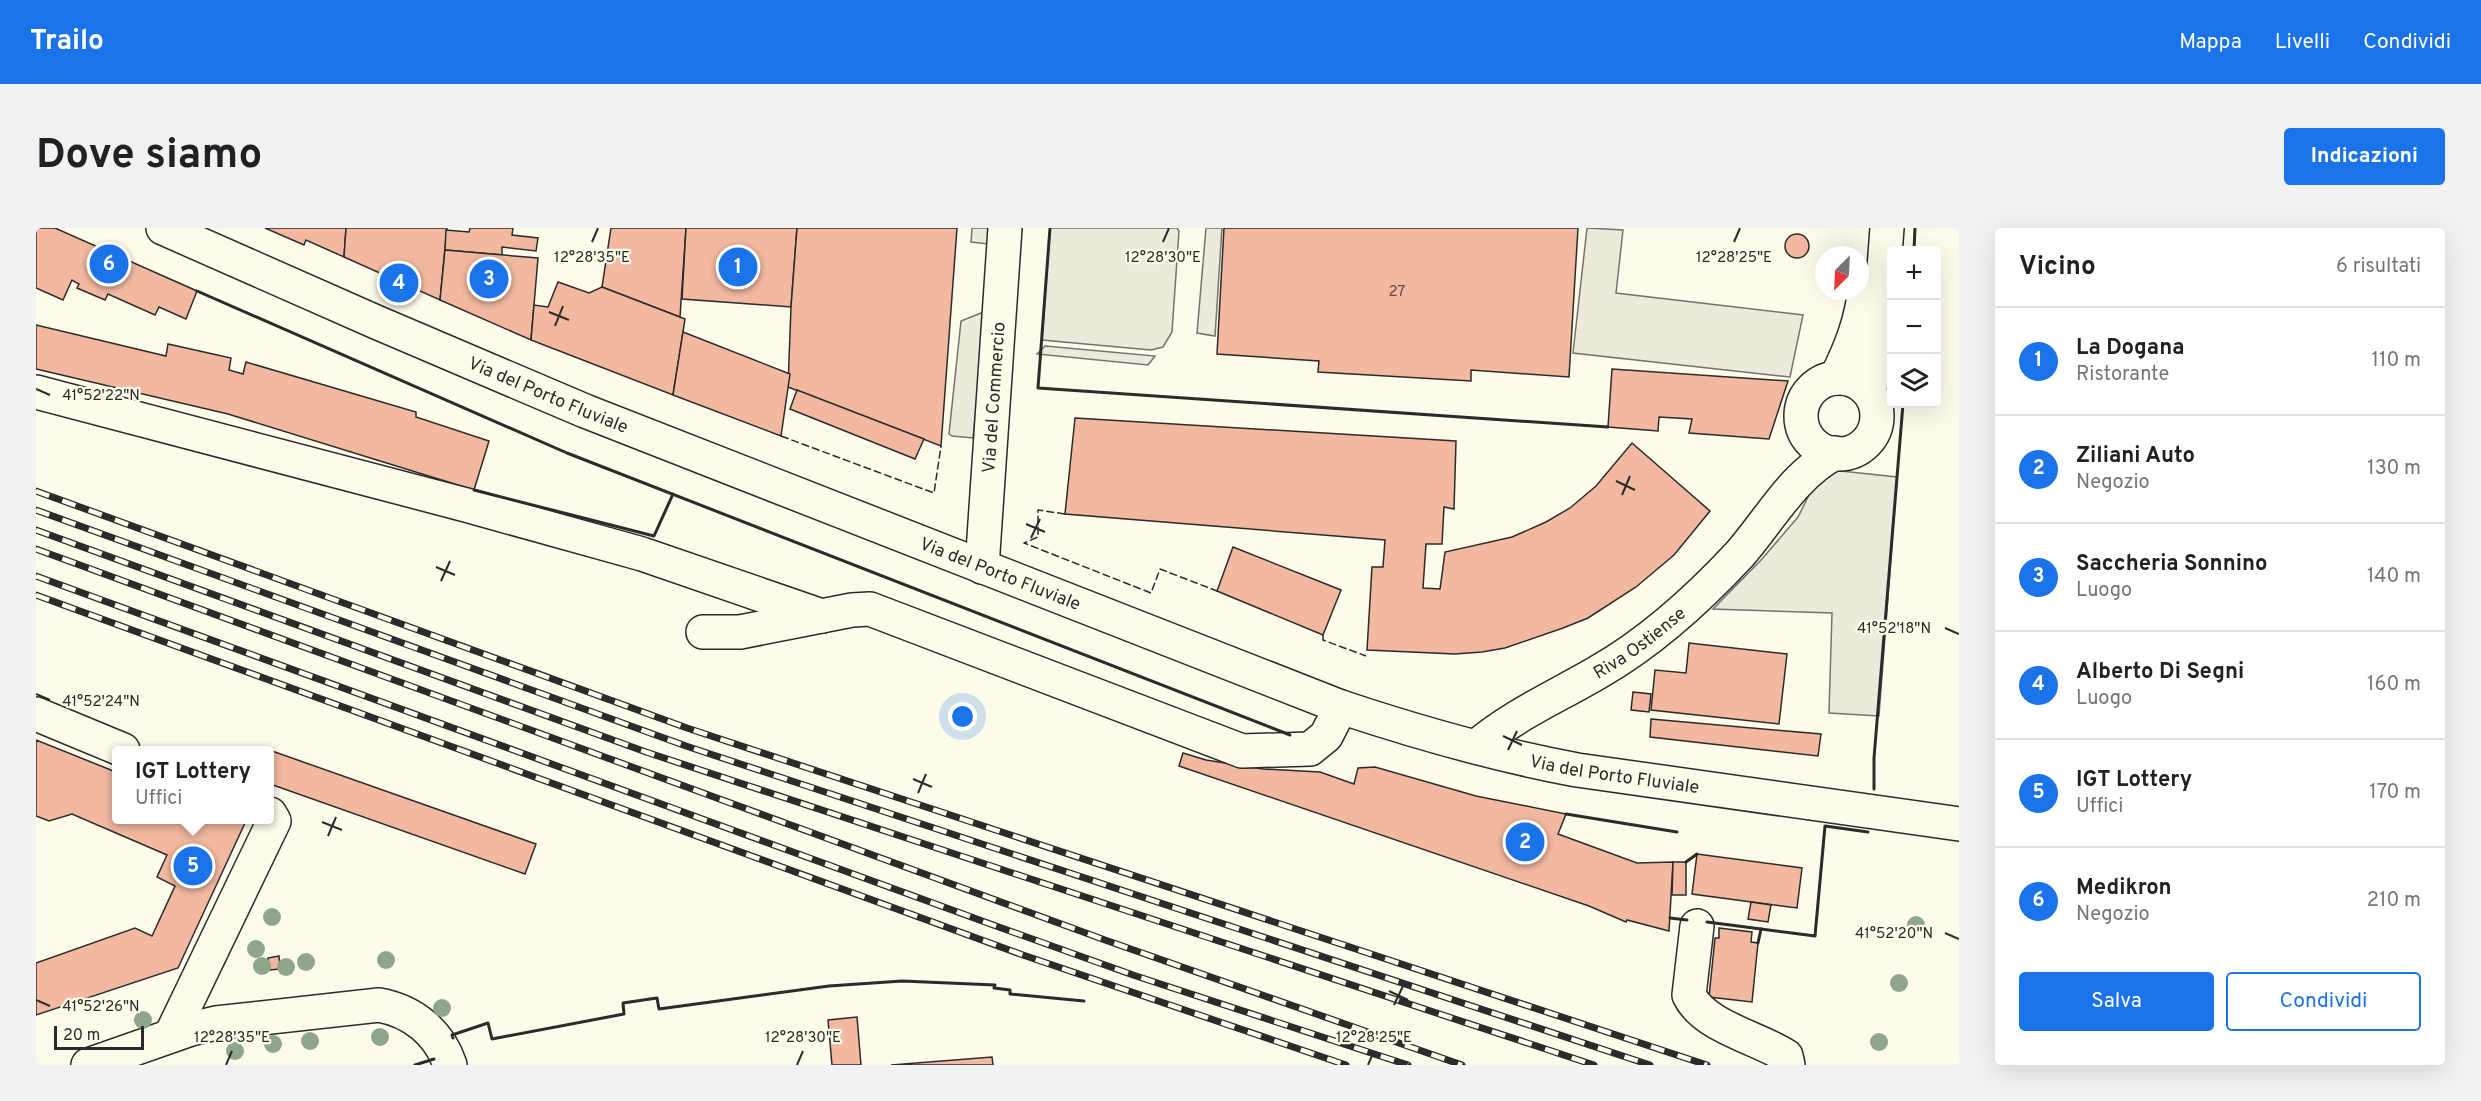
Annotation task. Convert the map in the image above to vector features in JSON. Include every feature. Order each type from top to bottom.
[{"type":"street","name":"Via del Porto Fluviale","points":[[163,228],[585,411],[1341,707],[1393,725],[1577,770],[1959,824]]},
{"type":"street","name":"Via del Commercio","points":[[982,567],[1005,228]]},
{"type":"street","points":[[1864,228],[1866,251],[1863,308],[1857,331],[1836,378],[1848,378],[1860,383],[1869,392]]},
{"type":"street","name":"Riva Ostiense","points":[[1476,747],[1498,728],[1600,671],[1650,638],[1689,604],[1738,555],[1776,506],[1818,462],[1834,453],[1854,451],[1869,440],[1878,416],[1869,392],[1878,349],[1887,228]]},
{"type":"street","name":"Riva Ostiense","points":[[1776,506],[1793,469],[1804,432],[1801,408],[1806,397],[1813,387],[1836,378]]},
{"type":"street","points":[[36,392],[455,501],[642,554],[822,616]]},
{"type":"street","points":[[1804,432],[1822,450],[1834,453]]},
{"type":"street","points":[[703,632],[740,632],[852,610],[870,609],[1242,751],[1310,749],[1326,736],[1341,707]]},
{"type":"street","points":[[36,714],[113,746]]},
{"type":"street","points":[[171,1035],[273,824]]},
{"type":"street","points":[[1697,926],[1689,995],[1693,1004],[1733,1032],[1779,1051],[1786,1056],[1788,1065]]},
{"type":"street","points":[[88,1065],[171,1035],[216,1023],[379,1005],[405,1012],[417,1019],[430,1030],[448,1060]]},
{"type":"shaded area","points":[[972,228],[990,228],[989,244],[971,242]]},
{"type":"shaded area","points":[[1050,228],[1177,228],[1179,231],[1172,332],[1163,347],[1151,350],[1042,340]]},
{"type":"shaded area","points":[[1206,228],[1222,228],[1215,336],[1197,333]]},
{"type":"shaded area","points":[[1587,228],[1623,230],[1616,293],[1803,315],[1790,377],[1573,353]]},
{"type":"shaded area","points":[[986,311],[973,438],[952,436],[949,434],[961,321]]},
{"type":"shaded area","points":[[1045,346],[1155,356],[1148,365],[1037,354]]},
{"type":"shaded area","points":[[1822,469],[1897,477],[1879,716],[1829,713],[1832,613],[1713,609],[1762,559],[1798,517]]},
{"type":"building","points":[[36,228],[55,228],[197,291],[186,319],[159,307],[155,315],[108,294],[105,300],[77,288],[79,284],[72,280],[63,300],[36,288]]},
{"type":"building","points":[[265,228],[346,228],[344,257],[306,240],[304,245]]},
{"type":"building","points":[[346,228],[447,228],[440,300],[344,257]]},
{"type":"building","points":[[470,228],[513,228],[512,235],[538,238],[536,251],[502,247],[502,255],[445,250],[446,230],[469,232]]},
{"type":"building","points":[[611,228],[686,228],[680,317],[602,287]]},
{"type":"building","points":[[686,228],[797,228],[791,307],[682,299]]},
{"type":"building","points":[[797,228],[957,228],[941,446],[788,387]]},
{"type":"building","points":[[1224,228],[1578,228],[1569,377],[1471,370],[1471,381],[1318,372],[1319,361],[1217,354]]},
{"type":"building","points":[[1797,234],[1806,237],[1809,246],[1806,255],[1797,258],[1788,255],[1785,246],[1788,237]]},
{"type":"building","points":[[445,250],[538,258],[531,340],[440,300]]},
{"type":"building","points":[[558,282],[589,293],[602,287],[685,319],[673,395],[531,340],[534,305],[548,307]]},
{"type":"building","points":[[36,325],[166,356],[168,344],[231,358],[229,370],[243,374],[246,362],[416,412],[416,417],[489,441],[474,490],[228,414],[36,369]]},
{"type":"building","points":[[683,332],[790,374],[781,436],[673,395]]},
{"type":"building","points":[[1612,369],[1788,381],[1769,439],[1689,433],[1692,419],[1659,417],[1658,431],[1608,427]]},
{"type":"building","points":[[797,390],[924,439],[915,459],[790,409]]},
{"type":"building","points":[[1075,418],[1456,441],[1454,509],[1444,507],[1442,544],[1426,544],[1423,588],[1440,589],[1445,552],[1512,537],[1570,508],[1596,486],[1632,443],[1710,511],[1674,555],[1636,587],[1588,618],[1505,648],[1482,652],[1455,654],[1367,650],[1372,567],[1383,567],[1385,540],[1065,514]]},
{"type":"building","points":[[1233,547],[1341,590],[1323,635],[1217,591]]},
{"type":"building","points":[[1689,643],[1787,654],[1779,724],[1651,710],[1655,670],[1686,673]]},
{"type":"building","points":[[1633,692],[1651,694],[1649,712],[1631,710]]},
{"type":"building","points":[[1651,719],[1821,734],[1818,756],[1650,737]]},
{"type":"building","points":[[36,740],[112,770],[112,824],[245,824],[178,968],[36,1015],[36,963],[135,928],[152,936],[175,886],[157,877],[167,855],[72,814],[49,821],[36,816]]},
{"type":"building","points":[[274,752],[536,844],[525,874],[274,785]]},
{"type":"building","points":[[1183,753],[1206,760],[1263,769],[1320,772],[1354,784],[1358,768],[1375,767],[1476,796],[1566,814],[1558,834],[1637,863],[1673,862],[1669,931],[1627,920],[1626,922],[1589,906],[1179,766]]},
{"type":"building","points":[[1697,854],[1802,868],[1797,908],[1692,894]]},
{"type":"building","points":[[1673,862],[1686,862],[1686,895],[1672,895]]},
{"type":"building","points":[[1751,902],[1771,905],[1768,922],[1748,919]]},
{"type":"building","points":[[1719,928],[1752,932],[1751,942],[1758,943],[1752,1002],[1709,997],[1715,938],[1719,938]]},
{"type":"building","points":[[279,956],[280,969],[269,970],[268,958]]},
{"type":"building","points":[[857,1017],[861,1065],[832,1065],[828,1020]]},
{"type":"building","points":[[992,1057],[993,1065],[891,1065]]},
{"type":"railway","points":[[36,491],[687,728],[1707,1065]]},
{"type":"railway","points":[[36,510],[686,746],[1650,1065]]},
{"type":"railway","points":[[36,530],[646,752],[1594,1065]]},
{"type":"railway","points":[[36,549],[1105,940],[1462,1065]]},
{"type":"railway","points":[[36,576],[1133,975],[1408,1065]]},
{"type":"railway","points":[[36,595],[1023,955],[1346,1065]]},
{"type":"fence","points":[[781,436],[934,493],[941,446]]},
{"type":"fence","points":[[1065,514],[1038,510],[1038,537],[1024,543],[1151,593],[1160,569],[1217,591]]},
{"type":"fence","points":[[1323,635],[1323,640],[1366,656]]},
{"type":"wall","points":[[1050,228],[1038,388],[1608,427]]},
{"type":"wall","points":[[1914,246],[1915,228]]},
{"type":"wall","points":[[197,291],[567,453],[1290,735]]},
{"type":"wall","points":[[1874,789],[1874,758],[1903,408]]},
{"type":"wall","points":[[474,490],[654,536],[673,494]]},
{"type":"wall","points":[[1566,814],[1677,832]]},
{"type":"wall","points":[[1761,929],[1815,936],[1825,826],[1868,832]]},
{"type":"wall","points":[[1686,862],[1697,854]]},
{"type":"wall","points":[[1670,918],[1687,920]]},
{"type":"wall","points":[[1707,922],[1761,929],[1758,943]]},
{"type":"wall","points":[[453,1038],[452,1035],[488,1023],[492,1039],[624,1014],[623,1003],[657,998],[659,1009],[829,986],[902,981],[995,985],[994,988],[1010,990],[1010,994],[1084,1001]]},
{"type":"wall","points":[[415,1065],[434,1059]]},
{"type":"place","name":"Medikron","points":[[109,264]]},
{"type":"place","name":"La Dogana","points":[[738,267]]},
{"type":"place","name":"Saccheria Sonnino","points":[[489,279]]},
{"type":"place","name":"Alberto Di Segni","points":[[399,283]]},
{"type":"place","name":"Ziliani Auto","points":[[1525,842]]},
{"type":"place","name":"IGT Lottery","points":[[193,866]]}]
